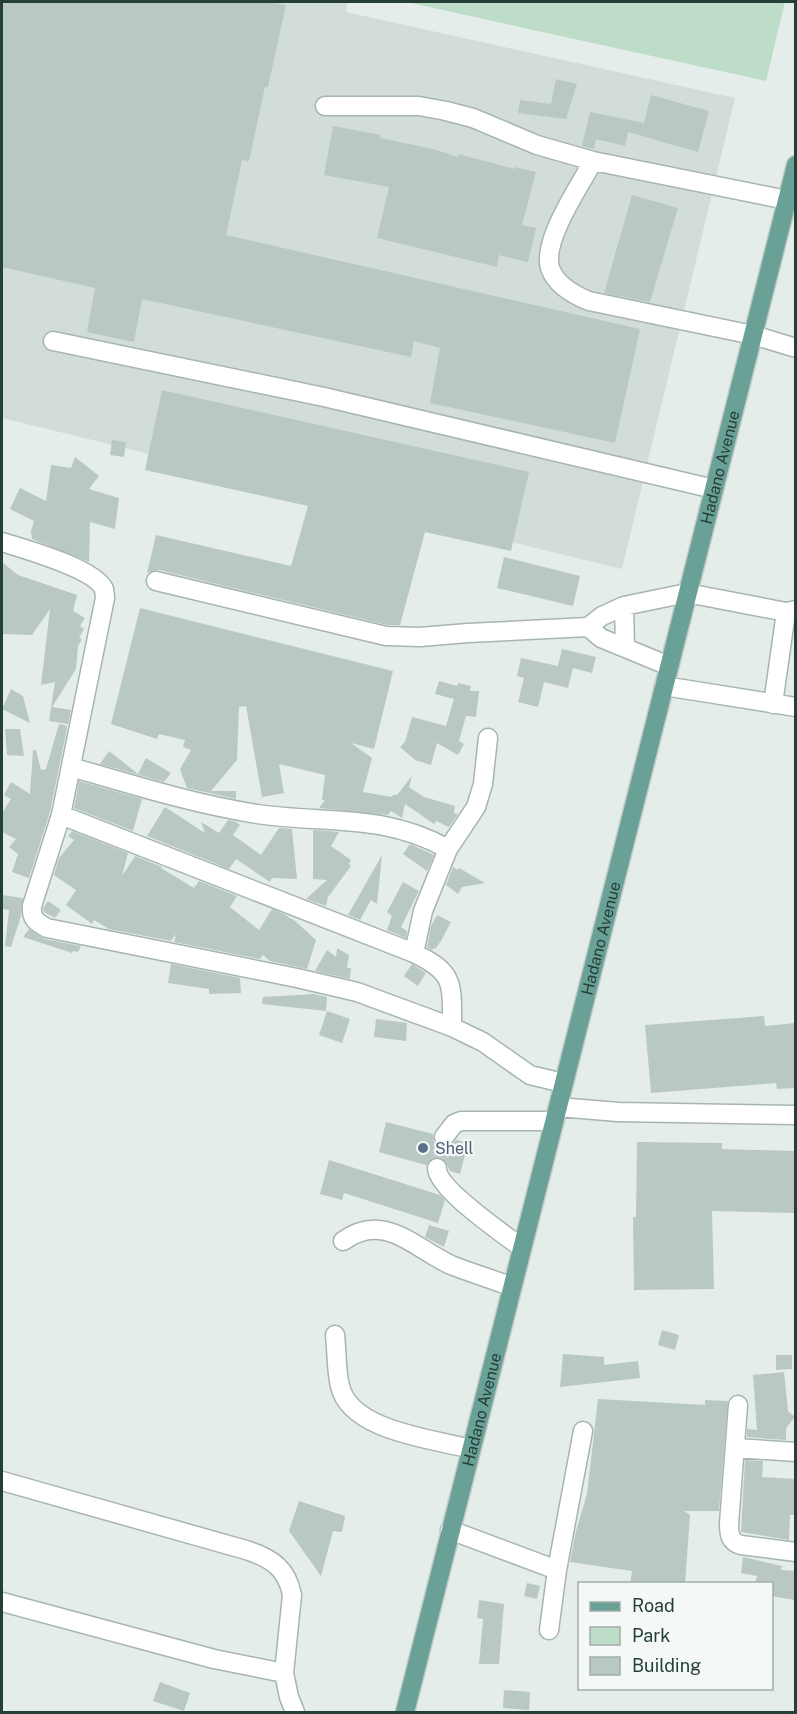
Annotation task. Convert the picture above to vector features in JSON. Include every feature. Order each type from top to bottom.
[{"type":"main road","name":"Hadano Avenue","points":[[406,1708],[795,165]]},
{"type":"street","points":[[325,106],[419,106],[446,111],[472,118],[537,145],[593,160],[787,200]]},
{"type":"street","points":[[593,160],[550,245],[549,258],[556,278],[575,295],[589,302],[753,335],[795,348]]},
{"type":"street","points":[[53,341],[324,397],[714,489]]},
{"type":"street","points":[[2,542],[66,563],[91,576],[104,589],[105,598],[61,815],[32,906],[32,915],[40,924],[47,928],[357,992],[452,1026],[483,1042],[530,1075],[563,1083]]},
{"type":"street","points":[[156,581],[386,636],[420,637],[588,627],[603,616],[624,606],[687,593],[791,611],[773,704]]},
{"type":"street","points":[[624,606],[625,647]]},
{"type":"street","points":[[588,627],[601,638],[669,666]]},
{"type":"street","points":[[664,686],[795,707]]},
{"type":"street","points":[[414,953],[423,911],[448,849],[476,807],[483,784],[488,738]]},
{"type":"street","points":[[71,767],[157,793],[233,810],[289,818],[347,820],[397,827],[425,837],[448,849]]},
{"type":"street","points":[[61,815],[414,953],[433,963],[449,980],[452,993],[452,1026]]},
{"type":"street","points":[[444,1137],[454,1124],[461,1121],[556,1114],[618,1112],[795,1115]]},
{"type":"street","points":[[437,1168],[440,1179],[453,1194],[522,1248]]},
{"type":"street","points":[[343,1241],[354,1232],[362,1230],[382,1230],[395,1233],[450,1264],[512,1287]]},
{"type":"street","points":[[335,1335],[340,1387],[346,1401],[357,1413],[386,1428],[471,1449]]},
{"type":"street","points":[[738,1405],[729,1524],[732,1540],[741,1545],[795,1552]]},
{"type":"street","points":[[549,1630],[557,1570],[583,1431]]},
{"type":"street","points":[[736,1448],[795,1452]]},
{"type":"street","points":[[2,1480],[263,1555],[276,1562],[290,1583],[292,1595],[284,1673],[295,1713]]},
{"type":"street","points":[[450,1530],[557,1570]]},
{"type":"street","points":[[2,1602],[214,1659],[284,1673]]},
{"type":"shaded area","points":[[2,2],[347,2],[346,12],[735,98],[622,569],[2,418]]},
{"type":"green space","points":[[406,2],[785,2],[766,81]]},
{"type":"building","points":[[2,2],[270,2],[286,5],[249,161],[242,160],[226,235],[640,329],[615,443],[430,403],[440,348],[414,341],[411,357],[142,299],[134,342],[87,332],[95,288],[2,267]]},
{"type":"building","points":[[556,79],[577,84],[566,119],[518,113],[520,100],[551,104]]},
{"type":"building","points":[[651,95],[709,111],[698,152],[628,132],[625,146],[596,139],[594,149],[582,146],[590,112],[644,123]]},
{"type":"building","points":[[333,126],[381,135],[380,138],[433,149],[458,157],[458,154],[536,172],[522,225],[536,228],[528,262],[499,255],[497,267],[377,238],[389,187],[324,175]]},
{"type":"building","points":[[632,195],[678,208],[650,302],[604,293]]},
{"type":"building","points":[[162,390],[529,472],[511,551],[425,532],[400,625],[387,625],[159,570],[147,573],[156,535],[291,566],[308,506],[145,470]]},
{"type":"building","points":[[112,440],[126,442],[124,457],[110,455]]},
{"type":"building","points":[[75,457],[99,476],[89,489],[119,498],[115,529],[90,522],[89,562],[32,539],[31,531],[34,521],[10,509],[20,488],[46,501],[51,465],[71,468]]},
{"type":"building","points":[[504,557],[580,576],[573,606],[497,588]]},
{"type":"building","points":[[2,562],[18,575],[77,595],[73,611],[85,618],[80,626],[84,629],[79,638],[82,639],[78,646],[76,669],[52,707],[71,710],[68,724],[49,721],[55,682],[41,685],[50,609],[32,635],[2,634]]},
{"type":"building","points":[[140,608],[393,671],[374,749],[351,743],[372,758],[363,792],[392,797],[397,795],[412,776],[409,787],[424,797],[455,806],[454,813],[458,814],[449,827],[436,821],[434,824],[405,804],[402,818],[391,811],[388,815],[319,808],[325,800],[322,800],[325,775],[279,764],[284,793],[262,797],[246,706],[239,707],[237,760],[211,791],[236,791],[236,799],[187,788],[180,769],[191,750],[183,747],[185,740],[159,734],[157,739],[111,724]]},
{"type":"building","points":[[562,649],[596,657],[592,673],[573,668],[568,688],[544,682],[538,707],[518,702],[524,678],[517,676],[521,658],[558,666]]},
{"type":"building","points":[[439,681],[457,686],[458,683],[471,686],[470,691],[479,691],[476,717],[466,716],[459,741],[464,744],[458,755],[437,743],[431,765],[415,760],[400,747],[405,742],[412,717],[446,726],[454,699],[435,694]]},
{"type":"building","points":[[11,689],[23,696],[30,723],[2,709]]},
{"type":"building","points":[[59,724],[67,728],[50,812],[29,878],[12,872],[18,854],[9,847],[16,839],[2,832],[2,813],[11,799],[4,795],[11,782],[30,794],[33,750],[36,750],[41,770],[46,769]]},
{"type":"building","points":[[5,729],[20,729],[24,756],[7,755]]},
{"type":"building","points":[[109,751],[138,774],[146,758],[171,773],[164,782],[100,764]]},
{"type":"building","points":[[79,781],[142,799],[133,831],[74,808]]},
{"type":"building","points":[[165,807],[205,833],[201,822],[219,833],[228,820],[236,822],[240,825],[233,835],[261,855],[279,828],[292,829],[297,879],[272,878],[270,882],[236,859],[229,869],[147,836]]},
{"type":"building","points":[[313,830],[339,832],[331,846],[351,860],[349,864],[351,866],[328,897],[326,906],[306,899],[327,880],[313,879]]},
{"type":"building","points":[[72,831],[128,853],[122,876],[135,856],[162,867],[194,888],[199,881],[237,896],[230,907],[259,930],[272,909],[282,913],[295,921],[316,940],[307,969],[270,961],[263,955],[260,959],[174,942],[176,934],[171,941],[109,929],[94,920],[92,924],[66,905],[76,890],[54,875],[59,858],[74,840],[68,836]]},
{"type":"building","points":[[410,844],[434,855],[427,871],[403,854]]},
{"type":"building","points":[[382,855],[377,904],[371,900],[360,920],[348,915]]},
{"type":"building","points":[[453,867],[485,883],[462,887],[458,894],[446,885]]},
{"type":"building","points":[[403,882],[419,891],[401,927],[407,931],[406,938],[387,930],[392,916],[387,912]]},
{"type":"building","points":[[2,895],[23,898],[21,916],[11,947],[5,946],[9,910],[2,909]]},
{"type":"building","points":[[48,901],[61,910],[55,918],[44,912],[43,908]]},
{"type":"building","points":[[437,915],[451,922],[441,941],[432,950],[427,947],[431,926]]},
{"type":"building","points":[[29,929],[44,939],[81,946],[78,952],[73,951],[72,953],[23,937]]},
{"type":"building","points":[[337,948],[349,955],[347,968],[351,968],[350,979],[315,971],[327,950],[336,957]]},
{"type":"building","points":[[171,964],[240,978],[241,993],[209,994],[209,989],[168,983]]},
{"type":"building","points":[[412,964],[426,973],[418,986],[404,976]]},
{"type":"building","points":[[314,994],[327,997],[326,1011],[262,1004],[263,997]]},
{"type":"building","points":[[327,1011],[350,1019],[342,1043],[319,1035]]},
{"type":"building","points":[[764,1016],[765,1026],[795,1023],[795,1088],[777,1089],[776,1083],[651,1093],[645,1025]]},
{"type":"building","points":[[376,1019],[407,1023],[406,1041],[374,1037]]},
{"type":"building","name":"Shell","points":[[386,1122],[433,1134],[434,1142],[442,1148],[449,1147],[456,1140],[468,1143],[460,1174],[450,1171],[445,1160],[440,1157],[433,1158],[426,1165],[379,1152]]},
{"type":"building","points":[[637,1142],[722,1143],[722,1149],[795,1151],[795,1213],[712,1211],[714,1289],[634,1290],[633,1217],[636,1217]]},
{"type":"building","points":[[329,1160],[440,1195],[445,1200],[438,1223],[344,1193],[342,1200],[320,1194]]},
{"type":"building","points":[[429,1225],[449,1231],[444,1247],[425,1237]]},
{"type":"building","points":[[662,1330],[679,1335],[675,1350],[658,1345]]},
{"type":"building","points":[[563,1354],[604,1357],[604,1365],[638,1361],[640,1378],[560,1387]]},
{"type":"building","points":[[776,1355],[792,1355],[792,1369],[776,1370]]},
{"type":"building","points":[[784,1372],[788,1411],[795,1417],[786,1428],[786,1440],[747,1437],[747,1429],[757,1430],[753,1375]]},
{"type":"building","points":[[598,1399],[705,1405],[705,1400],[728,1401],[719,1511],[684,1511],[690,1515],[685,1582],[630,1582],[632,1571],[570,1562],[587,1494]]},
{"type":"building","points":[[745,1460],[763,1461],[762,1477],[795,1479],[794,1515],[790,1515],[789,1540],[741,1532]]},
{"type":"building","points":[[299,1501],[345,1516],[342,1532],[333,1531],[321,1576],[289,1531]]},
{"type":"building","points":[[743,1557],[782,1566],[781,1570],[795,1571],[795,1600],[773,1596],[773,1582],[756,1582],[757,1576],[741,1573]]},
{"type":"building","points":[[527,1583],[540,1586],[537,1599],[524,1596]]},
{"type":"building","points":[[479,1600],[504,1604],[499,1664],[479,1664],[483,1619],[477,1618]]},
{"type":"building","points":[[160,1682],[190,1693],[184,1711],[153,1701]]},
{"type":"building","points":[[504,1690],[530,1692],[529,1710],[503,1708]]},
{"type":"tunnel","points":[[437,1168],[444,1137]]},
{"type":"place","name":"Shell","points":[[423,1148]]}]
